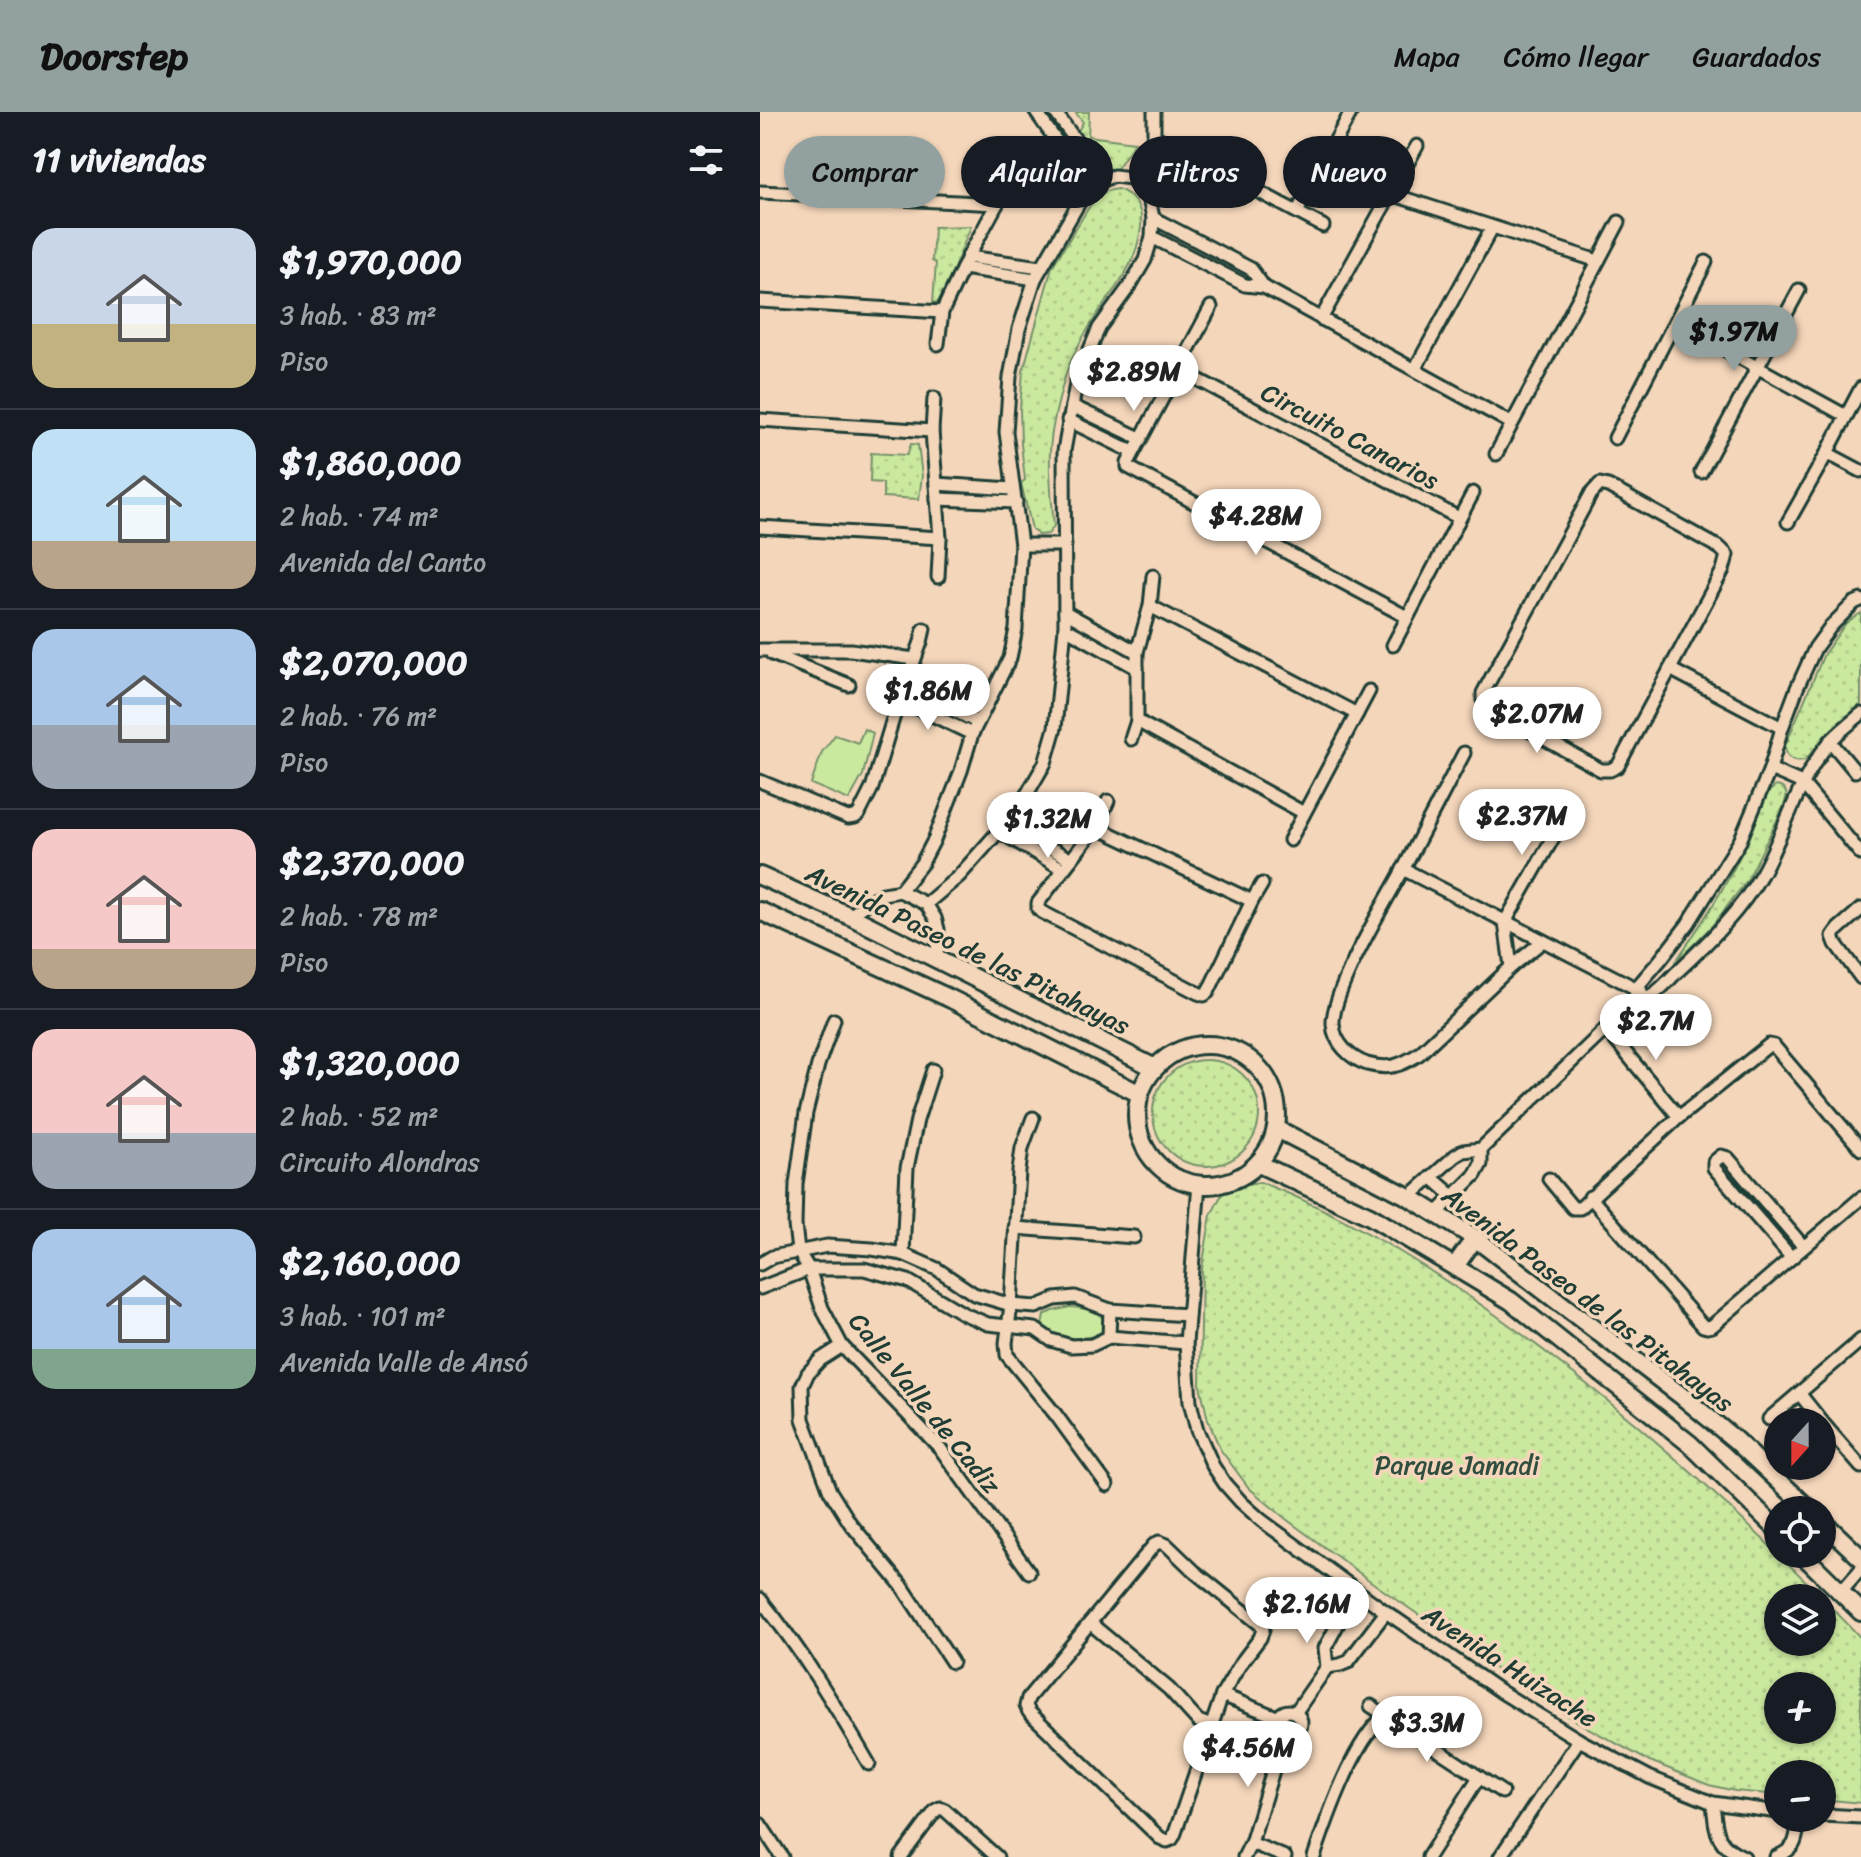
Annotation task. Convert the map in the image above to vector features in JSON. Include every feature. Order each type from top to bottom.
[{"type":"street","points":[[1036,112],[1053,136]]},
{"type":"street","points":[[1055,112],[1073,136]]},
{"type":"street","points":[[1154,112],[1154,136]]},
{"type":"street","points":[[1297,212],[1351,112]]},
{"type":"street","points":[[1415,150],[1417,146]]},
{"type":"street","points":[[760,192],[961,202]]},
{"type":"street","points":[[1267,196],[1323,226]]},
{"type":"street","points":[[1415,202],[1598,261]]},
{"type":"street","points":[[938,344],[942,312],[995,208]]},
{"type":"street","points":[[900,891],[922,863],[934,840],[977,722],[1010,658],[1016,629],[1021,545],[1006,432],[1010,377],[1019,329],[1035,279],[1076,208]]},
{"type":"street","points":[[926,904],[959,876],[1003,827],[1045,763],[1055,728],[1065,628],[1064,451],[1068,420],[1076,384],[1099,328],[1145,260],[1152,237],[1151,208]]},
{"type":"street","points":[[1321,319],[1383,208]]},
{"type":"street","points":[[1153,218],[1251,269],[1264,287]]},
{"type":"street","points":[[1496,454],[1619,222]]},
{"type":"street","points":[[1415,369],[1492,228]]},
{"type":"street","points":[[1152,237],[1245,285],[1264,287],[1511,423]]},
{"type":"street","points":[[965,262],[1041,267]]},
{"type":"street","points":[[965,262],[1035,279]]},
{"type":"street","points":[[1615,438],[1706,262]]},
{"type":"street","points":[[1701,472],[1799,290]]},
{"type":"street","points":[[760,301],[942,312]]},
{"type":"street","points":[[1211,307],[1140,438],[1128,467],[1407,617]]},
{"type":"street","points":[[1675,322],[1846,416]]},
{"type":"street","name":"Circuito Canarios","points":[[1178,369],[1459,518]]},
{"type":"street","points":[[1788,522],[1861,388]]},
{"type":"street","points":[[934,398],[932,431],[940,538],[938,577]]},
{"type":"street","points":[[1072,406],[1140,438]]},
{"type":"street","points":[[760,420],[932,431]]},
{"type":"street","points":[[1068,420],[1133,452]]},
{"type":"street","points":[[1827,453],[1861,471]]},
{"type":"street","points":[[936,484],[1012,489]]},
{"type":"street","points":[[1600,484],[1720,548],[1727,555],[1723,570],[1670,669],[1618,766],[1610,770],[1601,770],[1489,708],[1483,700],[1483,693],[1577,520],[1600,484]]},
{"type":"street","name":"Circuito Canarios","points":[[1393,645],[1473,493]]},
{"type":"street","points":[[937,499],[1016,502]]},
{"type":"street","points":[[760,527],[940,538]]},
{"type":"street","points":[[1021,545],[1065,545]]},
{"type":"street","points":[[1131,739],[1137,721],[1137,652],[1150,606],[1153,576]]},
{"type":"street","points":[[1635,1001],[1636,988],[1688,924],[1740,841],[1815,648],[1831,626],[1861,600]]},
{"type":"street","points":[[1150,606],[1357,714]]},
{"type":"street","points":[[1065,612],[1137,652]]},
{"type":"street","points":[[1065,628],[1137,668]]},
{"type":"street","points":[[924,629],[905,686],[977,722]]},
{"type":"street","points":[[762,650],[851,650],[914,659]]},
{"type":"street","points":[[762,650],[849,685]]},
{"type":"street","points":[[1670,669],[1782,728]]},
{"type":"street","points":[[1290,840],[1369,691]]},
{"type":"street","points":[[760,781],[848,818],[855,817],[872,788],[899,699],[972,734]]},
{"type":"street","points":[[1409,1197],[1463,1151],[1481,1149],[1635,1001],[1650,998],[1697,953],[1739,906],[1762,874],[1802,783],[1830,741],[1861,714]]},
{"type":"street","points":[[1137,721],[1304,813]]},
{"type":"street","points":[[1830,741],[1855,771]]},
{"type":"street","points":[[1464,753],[1343,987],[1333,1021],[1335,1035],[1345,1051],[1364,1063],[1385,1068],[1403,1064],[1419,1054],[1543,941]]},
{"type":"street","points":[[1770,769],[1802,783],[1861,854]]},
{"type":"street","points":[[1108,801],[1096,827],[1038,903],[1038,909],[1042,912],[1204,995],[1262,884]]},
{"type":"street","points":[[1511,967],[1505,922],[1569,810]]},
{"type":"street","points":[[1003,827],[1067,864]]},
{"type":"street","points":[[1096,827],[1252,901]]},
{"type":"street","points":[[1403,869],[1650,998]]},
{"type":"street","name":"Avenida Paseo de las Pitahayas","points":[[760,876],[850,916],[1155,1068]]},
{"type":"street","points":[[850,916],[871,900],[900,891],[926,904],[935,918],[938,929],[937,959]]},
{"type":"street","points":[[1861,909],[1833,936],[1861,978]]},
{"type":"street","name":"Avenida Paseo de las Pitahayas","points":[[760,911],[951,999],[1140,1094]]},
{"type":"street","name":"Calle Valle de Cadiz","points":[[834,1020],[806,1113],[796,1184],[798,1251],[809,1269],[822,1308],[842,1346],[940,1448],[1029,1572]]},
{"type":"street","points":[[1606,1029],[1679,1117]]},
{"type":"street","points":[[1217,1045],[1239,1052],[1258,1066],[1271,1084],[1278,1106],[1277,1129],[1271,1148],[1259,1164],[1244,1176],[1209,1186],[1190,1184],[1170,1175],[1154,1161],[1142,1143],[1137,1123],[1140,1094],[1155,1068],[1173,1054],[1194,1046],[1217,1045]]},
{"type":"street","points":[[1549,1179],[1573,1208],[1580,1208],[1679,1117],[1769,1045],[1774,1046],[1861,1149]]},
{"type":"street","points":[[903,1254],[907,1168],[917,1120],[933,1070]]},
{"type":"street","points":[[1033,1118],[1020,1159],[1007,1355],[1107,1485]]},
{"type":"street","name":"Avenida Paseo de las Pitahayas","points":[[1277,1129],[1409,1197],[1475,1238],[1683,1397],[1795,1496]]},
{"type":"street","points":[[1436,1214],[1479,1169],[1481,1149]]},
{"type":"street","points":[[1791,1257],[1714,1168],[1714,1162],[1721,1156],[1728,1158],[1803,1246]]},
{"type":"street","name":"Avenida Paseo de las Pitahayas","points":[[1259,1164],[1370,1216],[1511,1301],[1690,1444],[1764,1516]]},
{"type":"street","points":[[1431,1177],[1454,1197]]},
{"type":"street","name":"Avenida Huizache","points":[[1199,1184],[1186,1343],[1190,1402],[1197,1430],[1225,1484],[1261,1520],[1386,1612],[1503,1693],[1579,1740],[1649,1777],[1713,1803],[1764,1810]]},
{"type":"street","points":[[1590,1197],[1707,1327],[1712,1326],[1861,1198]]},
{"type":"street","points":[[1015,1228],[1134,1237]]},
{"type":"street","points":[[1455,1266],[1475,1238]]},
{"type":"street","points":[[760,1264],[772,1257],[827,1246],[872,1249],[903,1254],[937,1269],[974,1294],[1011,1305],[1036,1307],[1055,1299],[1075,1297],[1110,1310],[1188,1315]]},
{"type":"street","points":[[760,1288],[809,1269],[864,1269],[908,1281],[964,1314],[988,1324],[1035,1329],[1051,1340],[1071,1346],[1092,1345],[1109,1337],[1186,1343]]},
{"type":"street","points":[[1035,1329],[1036,1307]]},
{"type":"street","points":[[1109,1337],[1110,1310]]},
{"type":"street","points":[[1782,1408],[1861,1340]]},
{"type":"street","points":[[842,1346],[820,1360],[808,1373],[802,1386],[803,1419],[830,1491],[850,1523],[902,1586],[952,1662]]},
{"type":"street","points":[[1799,1393],[1811,1408]]},
{"type":"street","points":[[1836,1438],[1861,1467]]},
{"type":"street","points":[[1836,1534],[1861,1558]]},
{"type":"street","points":[[1159,1542],[1167,1545],[1195,1572],[1261,1625],[1260,1638],[1222,1695],[1175,1833],[1167,1841],[1160,1838],[1026,1706],[1028,1698],[1159,1542]]},
{"type":"street","points":[[1816,1568],[1861,1612]]},
{"type":"street","points":[[1841,1592],[1861,1569]]},
{"type":"street","points":[[1295,1713],[1327,1667],[1325,1648],[1356,1590]]},
{"type":"street","points":[[760,1599],[829,1695],[869,1764]]},
{"type":"street","points":[[1327,1667],[1348,1662],[1386,1612]]},
{"type":"street","points":[[1090,1623],[1169,1689],[1198,1721],[1211,1726]]},
{"type":"street","points":[[1222,1695],[1279,1718]]},
{"type":"street","points":[[1371,1706],[1502,1792]]},
{"type":"street","points":[[1286,1712],[1295,1713],[1301,1720],[1300,1729],[1293,1735],[1284,1734],[1278,1727],[1279,1718],[1286,1712]]},
{"type":"street","points":[[1314,1857],[1330,1809],[1358,1752],[1378,1721],[1386,1716]]},
{"type":"street","points":[[1244,1857],[1284,1734]]},
{"type":"street","points":[[1500,1857],[1579,1740]]},
{"type":"street","points":[[1428,1857],[1479,1777]]},
{"type":"street","points":[[1713,1803],[1716,1834],[1737,1856]]},
{"type":"street","points":[[901,1857],[940,1808],[997,1857]]},
{"type":"street","points":[[1836,1816],[1861,1817]]},
{"type":"street","points":[[760,1824],[782,1857]]},
{"type":"street","points":[[1776,1857],[1792,1848],[1797,1832]]},
{"type":"street","points":[[1251,1843],[1285,1857]]},
{"type":"green space","points":[[1075,112],[1089,112],[1088,136],[1081,136],[1078,131],[1083,122]]},
{"type":"green space","points":[[1113,139],[1129,141],[1129,151],[1116,170],[1113,169]]},
{"type":"green space","points":[[1113,190],[1129,195],[1129,208],[1139,208],[1141,224],[1138,242],[1129,267],[1083,337],[1066,373],[1051,443],[1054,526],[1048,534],[1038,535],[1032,529],[1021,483],[1025,480],[1020,409],[1023,371],[1052,267],[1088,208],[1113,208]]},
{"type":"green space","points":[[971,226],[940,303],[933,302],[936,263],[932,261],[934,227]]},
{"type":"green space","points":[[911,444],[918,445],[922,476],[919,499],[883,497],[883,483],[870,482],[871,453],[907,455]]},
{"type":"green space","points":[[1861,613],[1861,704],[1805,760],[1791,759],[1785,746],[1824,654],[1846,623]]},
{"type":"green space","points":[[864,729],[873,733],[863,775],[849,800],[811,784],[822,752],[835,735],[858,743]]},
{"type":"green space","points":[[1776,786],[1784,789],[1786,801],[1748,879],[1712,926],[1674,964],[1725,885],[1763,801]]},
{"type":"green space","points":[[1206,1060],[1226,1064],[1243,1076],[1255,1093],[1259,1113],[1255,1133],[1243,1150],[1226,1162],[1206,1166],[1186,1162],[1169,1150],[1157,1133],[1153,1113],[1157,1093],[1169,1076],[1186,1064]]},
{"type":"green space","name":"Parque Jamadi","points":[[1260,1182],[1323,1209],[1412,1259],[1546,1352],[1641,1429],[1731,1509],[1764,1540],[1764,1568],[1792,1568],[1809,1584],[1764,1584],[1764,1656],[1836,1656],[1836,1612],[1861,1638],[1861,1803],[1836,1800],[1836,1760],[1764,1760],[1764,1794],[1709,1785],[1645,1759],[1532,1694],[1373,1583],[1249,1488],[1220,1449],[1208,1420],[1200,1385],[1202,1268],[1211,1215],[1222,1194]]},
{"type":"green space","points":[[1070,1307],[1097,1313],[1104,1319],[1103,1331],[1088,1337],[1072,1338],[1055,1335],[1042,1326],[1044,1315]]}]
